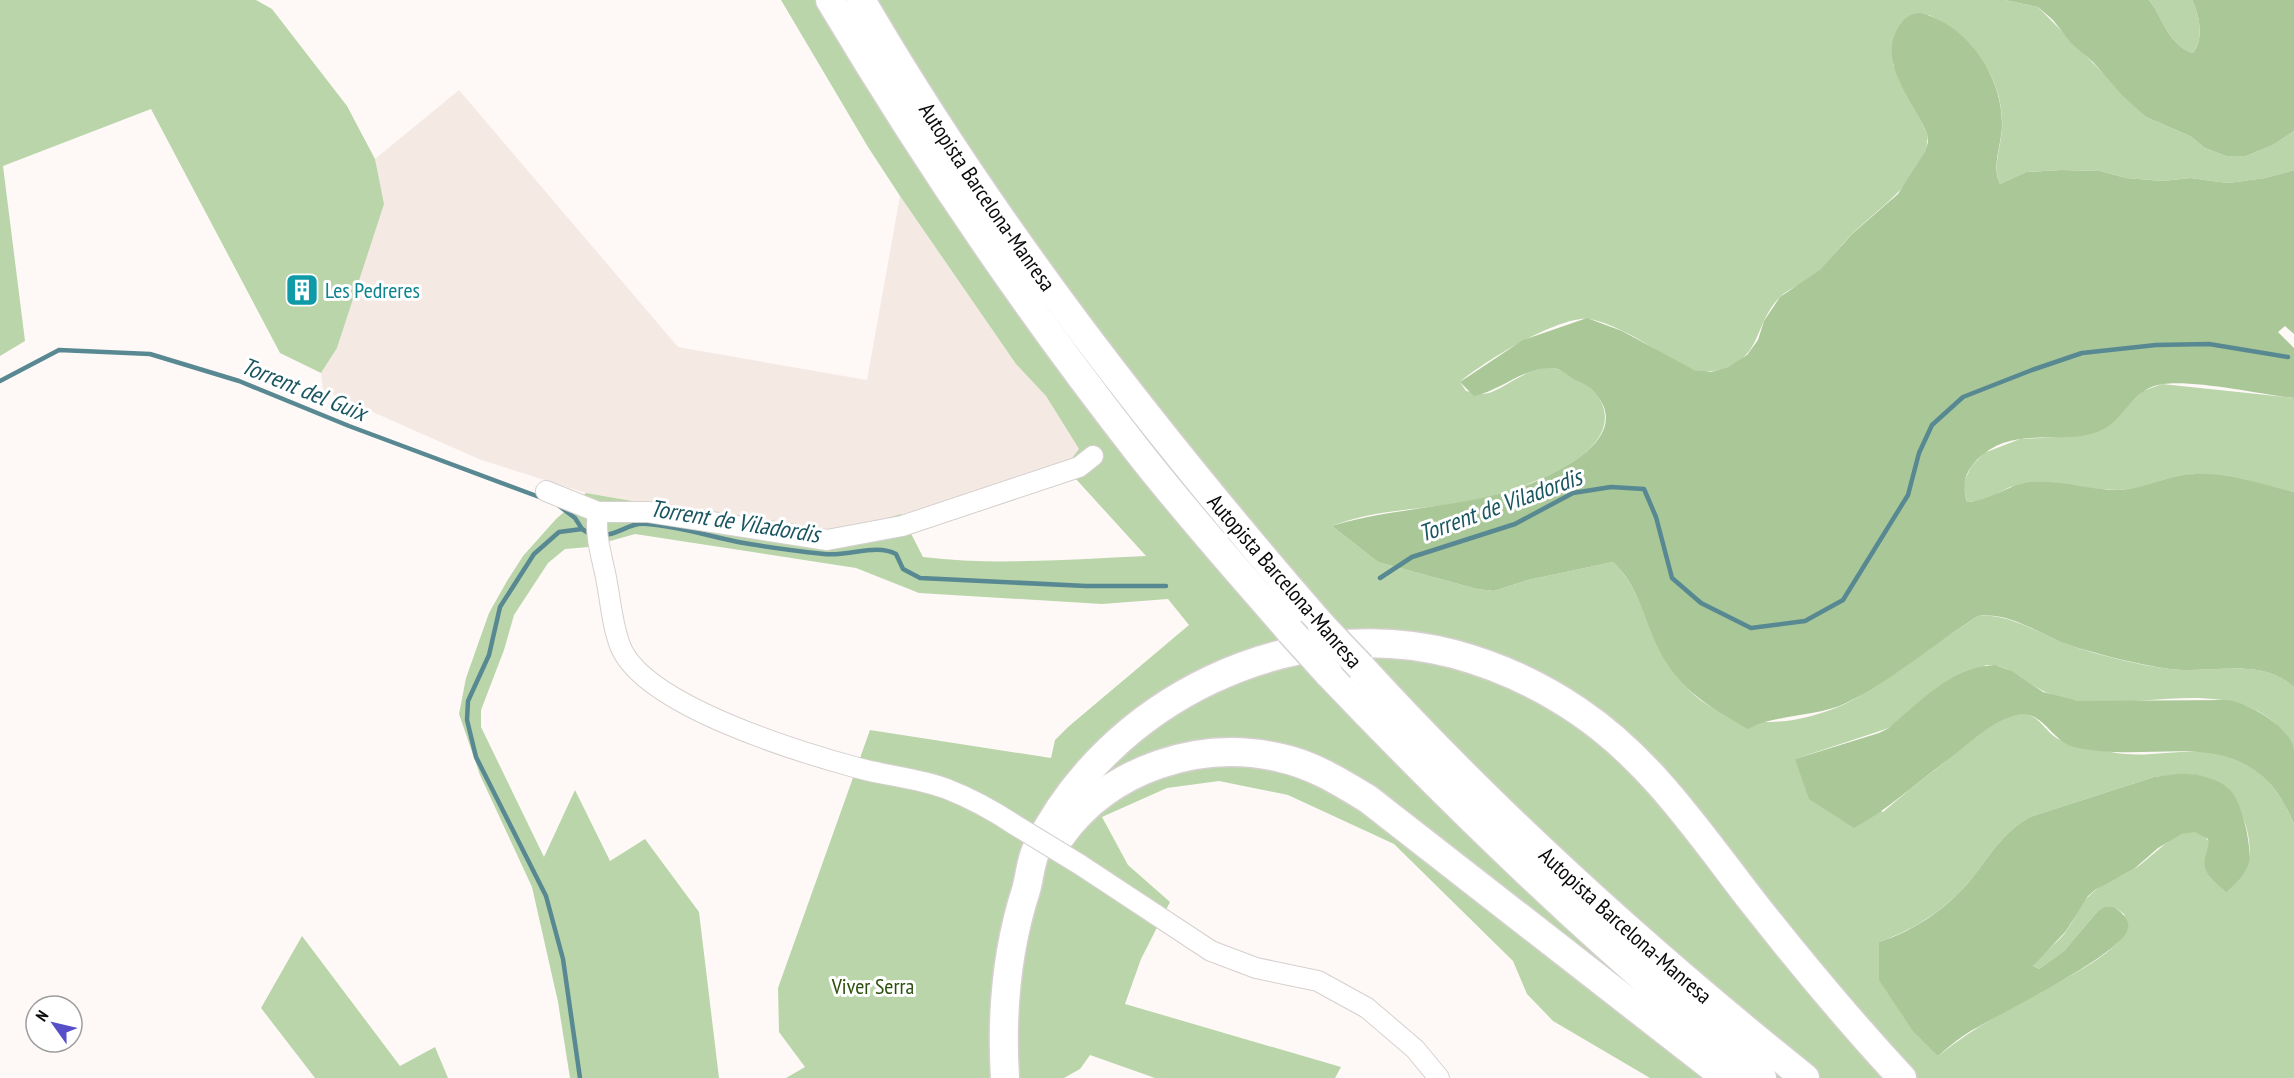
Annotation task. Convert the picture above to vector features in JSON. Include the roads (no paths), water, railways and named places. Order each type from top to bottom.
[{"type":"highway","name":"Autopista Barcelona-Manresa","points":[[830,0],[904,122],[1041,324],[1139,453],[1290,631],[1454,803],[1572,916],[1762,1078]]},
{"type":"highway","name":"Autopista Barcelona-Manresa","points":[[861,0],[904,75],[1062,306],[1226,515],[1322,626],[1525,835],[1656,954],[1805,1078]]},
{"type":"highway","points":[[1005,1078],[1004,994],[1010,946],[1027,884],[1028,870],[1037,849],[1080,781],[1131,730],[1194,687],[1266,659],[1323,646],[1397,646],[1452,654],[1493,666],[1550,693],[1608,734],[1637,760],[1688,818],[1820,985],[1902,1078]]},
{"type":"highway","points":[[1027,884],[1037,875],[1062,834],[1078,815],[1100,795],[1144,769],[1185,756],[1207,753],[1237,752],[1281,758],[1328,775],[1368,799],[1726,1078]]},
{"type":"street","points":[[546,491],[596,520],[648,512],[828,540],[902,526],[1069,471],[1093,456]]},
{"type":"street","points":[[596,520],[599,550],[622,650],[633,665],[671,696],[723,722],[802,751],[859,768],[947,789],[1015,825],[1079,864],[1211,951],[1256,968],[1318,981],[1367,1008],[1415,1049],[1439,1078]]},
{"type":"waterway","name":"Torrent de Viladordis","points":[[1380,578],[1412,557],[1515,524],[1573,493],[1611,487],[1644,489],[1656,517],[1672,578],[1701,603],[1751,628],[1805,621],[1843,600],[1908,495],[1919,453],[1932,425],[1963,397],[2082,353],[2156,345],[2209,344],[2288,357]]},
{"type":"waterway","name":"Torrent del Guix","points":[[0,381],[59,350],[150,354],[239,381],[349,426],[542,498]]},
{"type":"waterway","name":"Torrent del Guix","points":[[558,505],[575,518],[582,529]]},
{"type":"waterway","name":"Torrent de Viladordis","points":[[604,535],[635,525],[659,525],[738,542],[813,553],[888,551],[896,554],[903,569],[920,578],[1086,586],[1166,586]]},
{"type":"waterway","name":"Torrent de Viladordis","points":[[580,1078],[563,959],[546,896],[476,757],[467,720],[468,701],[489,655],[500,607],[534,554],[559,532],[582,529],[593,536]]},
{"type":"place","name":"Les Pedreres","points":[[302,290]]},
{"type":"park label","name":"Viver Serra","points":[[873,986]]}]
